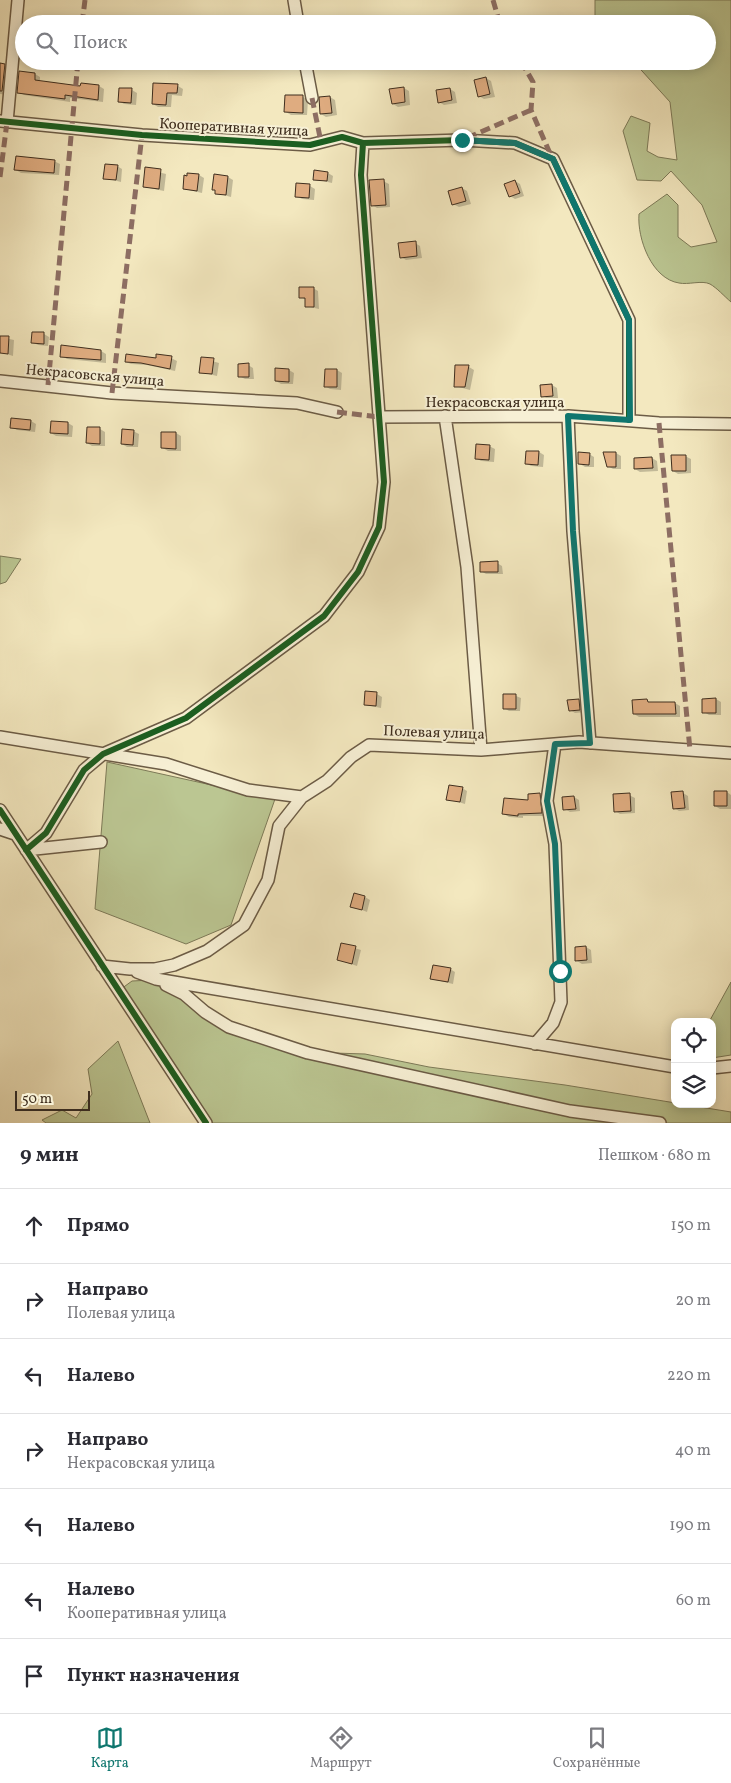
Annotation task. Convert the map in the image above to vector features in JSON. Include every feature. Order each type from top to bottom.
[{"type":"street","points":[[16,15],[18,0]]},
{"type":"street","points":[[294,0],[296,15]]},
{"type":"street","points":[[4,122],[15,26]]},
{"type":"street","points":[[307,70],[312,98]]},
{"type":"street","name":"Кооперативная улица","points":[[4,122],[142,135],[310,144],[342,137],[363,143],[462,140],[515,143],[553,159],[629,320],[630,420]]},
{"type":"street","points":[[26,850],[46,833],[84,770],[103,754],[186,718],[324,616],[358,572],[379,528],[384,482],[361,175],[363,143]]},
{"type":"street","name":"Некрасовская улица","points":[[0,381],[112,393],[297,403],[337,412]]},
{"type":"street","points":[[445,416],[467,567],[481,750]]},
{"type":"street","points":[[568,416],[573,531],[590,743]]},
{"type":"street","name":"Некрасовская улица","points":[[379,417],[568,416],[731,424]]},
{"type":"street","points":[[0,737],[166,764],[248,790],[302,797]]},
{"type":"street","name":"Полевая улица","points":[[102,966],[155,969],[174,966],[207,951],[244,925],[268,880],[280,826],[302,797],[327,781],[351,757],[369,744],[481,750],[590,743],[731,753]]},
{"type":"street","points":[[535,1044],[553,1024],[561,1002],[555,844],[547,801],[555,744]]},
{"type":"street","points":[[0,810],[206,1123]]},
{"type":"street","points":[[0,829],[15,834]]},
{"type":"street","points":[[26,850],[100,842]]},
{"type":"street","name":"Полевая улица","points":[[130,969],[156,979],[671,1066]]},
{"type":"street","points":[[156,979],[184,994],[204,1012],[230,1027],[284,1046],[439,1084],[570,1111],[660,1123]]},
{"type":"street","points":[[716,1068],[731,1066]]},
{"type":"green space","points":[[595,0],[731,0],[731,302],[710,284],[703,282],[679,283],[669,280],[654,266],[644,246],[639,224],[639,214],[667,194],[678,205],[678,237],[691,247],[717,242],[702,205],[671,171],[661,181],[637,180],[623,131],[631,116],[650,123],[647,151],[658,157],[677,160],[670,102],[641,70],[716,70],[716,15],[595,15]]},
{"type":"green space","points":[[0,556],[21,559],[6,582],[0,584]]},
{"type":"green space","points":[[107,762],[275,799],[231,925],[186,944],[95,909]]},
{"type":"green space","points":[[152,980],[175,986],[221,1028],[303,1052],[365,1054],[429,1067],[565,1085],[671,1102],[671,1108],[706,1108],[731,1112],[731,1123],[212,1123],[121,989],[132,981]]},
{"type":"green space","points":[[731,982],[731,1055],[716,1057],[716,1018],[711,1018]]},
{"type":"green space","points":[[118,1041],[150,1123],[46,1123],[42,1120],[62,1110],[76,1118],[92,1094],[88,1069]]},
{"type":"building","points":[[0,63],[5,64],[2,91],[0,91]]},
{"type":"building","points":[[19,71],[35,73],[35,80],[80,86],[81,83],[99,85],[98,100],[65,95],[65,99],[17,93]]},
{"type":"building","points":[[486,77],[490,94],[478,97],[474,80]]},
{"type":"building","points":[[153,83],[178,84],[177,93],[167,93],[166,105],[152,104]]},
{"type":"building","points":[[404,87],[405,102],[392,104],[389,89]]},
{"type":"building","points":[[119,88],[132,88],[131,103],[118,102]]},
{"type":"building","points":[[450,88],[452,100],[438,103],[436,90]]},
{"type":"building","points":[[285,95],[303,95],[303,113],[284,112]]},
{"type":"building","points":[[330,96],[332,113],[320,114],[319,97]]},
{"type":"building","points":[[16,156],[55,160],[54,173],[14,170]]},
{"type":"building","points":[[105,164],[118,165],[116,180],[103,179]]},
{"type":"building","points":[[145,167],[161,169],[159,189],[143,187]]},
{"type":"building","points":[[314,170],[328,172],[327,181],[313,180]]},
{"type":"building","points":[[187,173],[199,174],[197,191],[183,189],[184,175],[187,176]]},
{"type":"building","points":[[214,174],[228,176],[226,195],[215,194],[215,190],[212,190]]},
{"type":"building","points":[[384,179],[386,205],[371,206],[369,180]]},
{"type":"building","points":[[515,180],[520,193],[509,197],[504,184]]},
{"type":"building","points":[[296,183],[310,184],[309,198],[295,197]]},
{"type":"building","points":[[462,187],[466,201],[452,205],[448,191]]},
{"type":"building","points":[[416,241],[417,256],[400,258],[398,243]]},
{"type":"building","points":[[299,287],[314,287],[314,307],[305,307],[305,298],[299,298]]},
{"type":"building","points":[[32,332],[44,332],[44,344],[31,343]]},
{"type":"building","points":[[0,336],[9,336],[8,354],[0,353]]},
{"type":"building","points":[[61,345],[101,350],[101,360],[60,357]]},
{"type":"building","points":[[126,354],[156,358],[156,354],[172,356],[170,369],[125,362]]},
{"type":"building","points":[[201,357],[214,358],[212,374],[199,373]]},
{"type":"building","points":[[249,363],[249,377],[238,377],[238,364]]},
{"type":"building","points":[[455,365],[469,365],[465,387],[454,387]]},
{"type":"building","points":[[275,368],[289,369],[289,382],[275,381]]},
{"type":"building","points":[[325,369],[337,369],[337,387],[324,387]]},
{"type":"building","points":[[552,384],[553,396],[541,397],[540,385]]},
{"type":"building","points":[[11,418],[31,420],[30,430],[10,428]]},
{"type":"building","points":[[51,421],[68,422],[68,434],[50,433]]},
{"type":"building","points":[[87,427],[100,427],[100,444],[86,443]]},
{"type":"building","points":[[122,429],[134,430],[133,445],[121,444]]},
{"type":"building","points":[[161,432],[176,432],[176,449],[161,448]]},
{"type":"building","points":[[476,444],[490,445],[489,460],[475,459]]},
{"type":"building","points":[[526,451],[539,451],[538,465],[525,464]]},
{"type":"building","points":[[578,452],[590,453],[589,465],[578,464]]},
{"type":"building","points":[[603,452],[616,452],[616,467],[607,467]]},
{"type":"building","points":[[671,455],[686,455],[686,471],[672,471]]},
{"type":"building","points":[[652,457],[653,468],[634,469],[634,458]]},
{"type":"building","points":[[498,561],[498,572],[480,572],[480,562]]},
{"type":"building","points":[[365,691],[377,692],[376,706],[364,705]]},
{"type":"building","points":[[503,694],[516,694],[516,709],[503,709]]},
{"type":"building","points":[[716,698],[716,713],[702,713],[702,699]]},
{"type":"building","points":[[579,699],[580,710],[569,711],[567,700]]},
{"type":"building","points":[[647,699],[648,702],[675,702],[676,714],[633,714],[632,700]]},
{"type":"building","points":[[449,785],[463,787],[460,802],[446,800]]},
{"type":"building","points":[[683,791],[685,808],[673,809],[671,792]]},
{"type":"building","points":[[714,791],[727,791],[727,806],[714,806]]},
{"type":"building","points":[[540,793],[542,813],[518,814],[518,816],[502,814],[504,798],[528,800],[528,794]]},
{"type":"building","points":[[630,793],[631,811],[614,812],[613,794]]},
{"type":"building","points":[[574,796],[576,809],[563,810],[562,797]]},
{"type":"building","points":[[354,893],[365,896],[362,910],[350,907]]},
{"type":"building","points":[[341,943],[356,946],[352,964],[337,960]]},
{"type":"building","points":[[586,946],[587,960],[575,961],[575,947]]},
{"type":"building","points":[[433,965],[451,968],[448,982],[430,979]]},
{"type":"marked path","points":[[83,15],[85,0]]},
{"type":"marked path","points":[[493,0],[497,15]]},
{"type":"marked path","points":[[48,385],[77,70]]},
{"type":"marked path","points":[[526,70],[533,82],[531,110],[552,158]]},
{"type":"marked path","points":[[312,98],[321,142]]},
{"type":"marked path","points":[[467,138],[531,110]]},
{"type":"marked path","points":[[0,177],[7,122]]},
{"type":"marked path","points":[[112,393],[142,135]]},
{"type":"marked path","points":[[337,412],[379,417]]},
{"type":"marked path","points":[[659,423],[690,750]]},
{"type":"cycle path","points":[[0,121],[142,135],[310,145],[342,137],[363,143],[462,140],[515,143],[553,159],[629,320],[629,420]]},
{"type":"cycle path","points":[[26,850],[46,833],[84,770],[103,754],[186,718],[324,616],[358,572],[379,527],[384,482],[361,175],[363,143]]},
{"type":"cycle path","points":[[0,810],[206,1123]]},
{"type":"route","points":[[462,140],[515,143],[553,159],[629,320],[630,420],[568,416],[573,531],[590,743],[555,744],[550,774],[547,801],[555,844],[560,971]]}]
